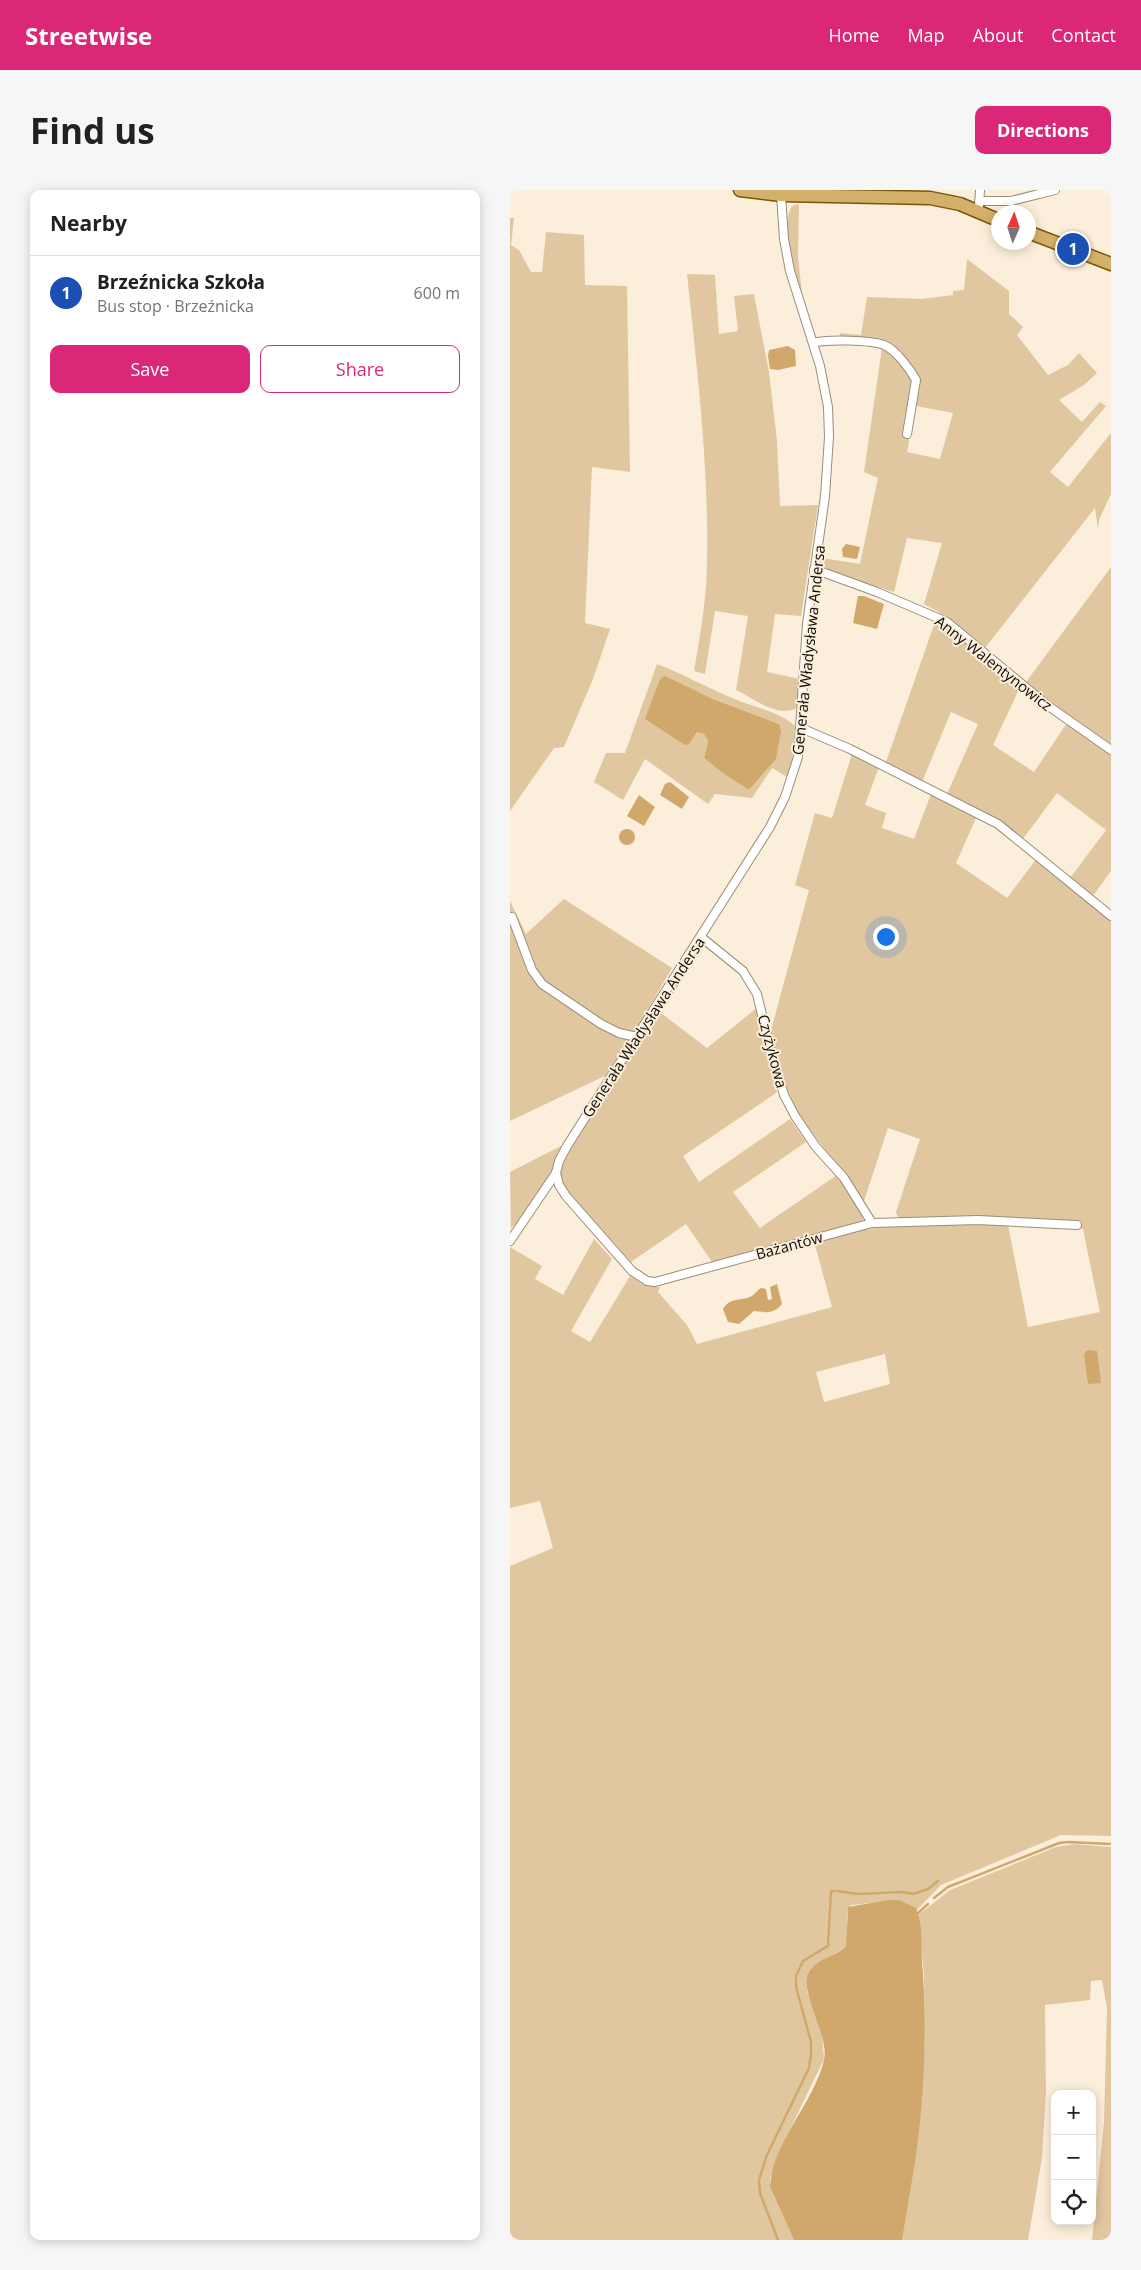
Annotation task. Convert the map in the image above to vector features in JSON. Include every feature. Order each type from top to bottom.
[{"type":"main road","points":[[740,190],[781,195],[930,198],[979,206],[991,215]]},
{"type":"main road","points":[[1036,235],[1111,264]]},
{"type":"street","points":[[980,190],[979,206],[1011,201],[1055,190]]},
{"type":"street","name":"Generała Władysława Andersa","points":[[511,1238],[556,1173],[559,1161],[567,1146],[701,937],[780,808],[796,766],[801,728],[808,624],[825,496],[830,427],[826,394],[813,343],[790,270],[784,239],[781,195]]},
{"type":"street","points":[[813,343],[825,339],[881,344],[892,351],[916,380],[907,434]]},
{"type":"street","name":"Anny Walentynowicz","points":[[814,570],[877,592],[947,622],[1047,705],[1111,750]]},
{"type":"street","points":[[801,728],[850,749],[998,824],[1111,916]]},
{"type":"street","points":[[512,917],[532,970],[542,984],[601,1024],[619,1033],[637,1037]]},
{"type":"street","name":"Czyżykowa","points":[[701,937],[743,971],[757,994],[772,1056],[784,1094],[795,1116],[811,1139],[844,1178],[872,1223]]},
{"type":"street","name":"Bażantów","points":[[556,1173],[559,1185],[566,1196],[632,1271],[647,1281],[665,1280],[751,1254],[872,1223],[978,1220],[1077,1225]]},
{"type":"shaded area","points":[[799,204],[798,257],[802,294],[789,250],[787,225],[792,206]]},
{"type":"shaded area","points":[[510,218],[514,218],[511,245],[519,250],[531,272],[542,272],[546,232],[584,235],[585,285],[627,286],[630,472],[592,467],[585,623],[610,629],[593,679],[564,747],[554,748],[510,811]]},
{"type":"shaded area","points":[[967,259],[1009,291],[1009,314],[1023,327],[1017,335],[1048,375],[1068,365],[1079,353],[1097,373],[1084,385],[1059,400],[1082,422],[1100,402],[1106,406],[1050,472],[1068,487],[1111,433],[1111,494],[1099,520],[1098,529],[1095,508],[985,648],[937,611],[924,604],[942,543],[907,538],[894,592],[834,573],[826,569],[822,558],[860,564],[878,478],[864,472],[883,341],[840,337],[840,333],[861,335],[867,297],[922,299],[953,295],[953,291],[964,290]],"holes":[[[916,406],[953,413],[940,459],[907,452]]]},
{"type":"shaded area","points":[[687,274],[715,275],[719,334],[738,331],[734,296],[754,294],[769,372],[777,441],[780,506],[818,505],[801,616],[775,614],[767,672],[800,679],[799,701],[795,709],[788,711],[772,709],[736,690],[748,616],[715,611],[705,674],[694,671],[706,589],[707,525],[702,418]]},
{"type":"shaded area","points":[[788,346],[795,350],[796,366],[778,370],[770,369],[769,350]]},
{"type":"shaded area","points":[[846,544],[860,547],[857,559],[843,557],[842,549]]},
{"type":"shaded area","points":[[1111,567],[1111,747],[1080,726],[1026,682]]},
{"type":"shaded area","points":[[858,596],[864,596],[884,604],[877,629],[853,623]]},
{"type":"shaded area","points":[[936,619],[945,624],[1020,687],[993,745],[1034,772],[1067,723],[1111,753],[1111,871],[1092,897],[1070,878],[1106,830],[1057,793],[1023,839],[947,794],[978,724],[951,712],[922,782],[886,762]]},
{"type":"shaded area","points":[[657,664],[732,698],[773,713],[795,726],[792,763],[787,777],[772,768],[752,798],[715,794],[708,804],[645,759],[623,800],[594,782],[606,753],[625,753]],"holes":[[[665,677],[713,699],[779,724],[776,759],[749,790],[704,758],[708,741],[704,734],[697,732],[689,743],[646,719],[660,679]]]},
{"type":"shaded area","points":[[665,676],[713,699],[779,724],[781,731],[776,759],[749,790],[704,758],[708,741],[704,734],[697,732],[689,744],[685,745],[645,719],[660,679]]},
{"type":"shaded area","points":[[852,754],[879,767],[865,805],[886,813],[882,828],[914,839],[931,794],[977,816],[956,863],[1007,898],[1037,858],[1111,920],[1111,1836],[1061,1835],[941,1885],[917,1910],[899,1900],[851,1905],[847,1914],[847,1947],[816,1964],[807,1991],[822,2033],[824,2059],[781,2148],[770,2178],[770,2187],[794,2240],[510,2240],[510,1566],[553,1548],[540,1501],[510,1508],[510,1247],[542,1266],[535,1279],[563,1295],[594,1239],[612,1259],[571,1331],[590,1342],[630,1276],[643,1285],[660,1287],[658,1292],[687,1325],[697,1344],[832,1307],[815,1245],[818,1242],[856,1231],[901,1224],[896,1212],[920,1139],[888,1128],[864,1201],[799,1115],[781,1076],[770,1034],[809,890],[795,885],[815,813],[832,818]],"holes":[[[1008,1225],[1083,1229],[1100,1312],[1028,1327]],[[885,1354],[890,1384],[824,1402],[816,1372]]]},
{"type":"shaded area","points":[[670,782],[689,797],[682,809],[660,795],[665,784]]},
{"type":"shaded area","points":[[639,795],[655,807],[644,826],[627,816]]},
{"type":"shaded area","points":[[627,829],[633,831],[635,837],[633,843],[627,845],[621,843],[619,837],[621,831]]},
{"type":"shaded area","points":[[564,899],[672,968],[611,1073],[510,1121],[510,901],[526,934]]},
{"type":"shaded area","points":[[701,950],[661,1013],[707,1048],[758,1007],[777,1089],[776,1093],[683,1156],[699,1182],[790,1119],[806,1142],[733,1192],[760,1228],[837,1175],[861,1210],[863,1220],[856,1224],[712,1262],[686,1224],[631,1262],[568,1194],[561,1176],[563,1157],[698,951]]},
{"type":"shaded area","points":[[565,1144],[536,1200],[511,1228],[510,1172]]},
{"type":"shaded area","points":[[777,1284],[782,1304],[779,1308],[769,1312],[754,1311],[739,1324],[728,1322],[723,1309],[729,1302],[752,1296],[761,1288],[766,1289],[768,1300],[772,1299],[770,1287]]},
{"type":"shaded area","points":[[1089,1350],[1097,1351],[1101,1383],[1088,1384],[1084,1355]]},
{"type":"shaded area","points":[[1074,1844],[1111,1847],[1111,2240],[1092,2240],[1094,2225],[1096,2225],[1096,2201],[1104,2122],[1107,2008],[1102,1980],[1091,1981],[1090,2000],[1045,2005],[1046,2091],[1042,2158],[1028,2240],[902,2240],[919,2133],[925,2038],[924,1975],[918,1915],[950,1890],[1056,1847]]},
{"type":"shaded area","points":[[899,1900],[916,1908],[920,1921],[924,2004],[925,2047],[921,2112],[916,2158],[902,2240],[794,2240],[770,2187],[772,2170],[778,2154],[785,2138],[812,2092],[824,2060],[825,2049],[807,1988],[807,1977],[814,1965],[846,1947],[848,1907]]},
{"type":"waterway","points":[[934,1898],[948,1887],[1059,1843],[1111,1844]]},
{"type":"waterway","points":[[837,1891],[858,1894],[902,1892],[913,1894],[928,1889],[938,1881]]},
{"type":"waterway","points":[[778,2240],[760,2193],[759,2180],[767,2155],[809,2068],[811,2042],[796,1987],[796,1976],[803,1961],[828,1946],[831,1891],[834,1891]]},
{"type":"waterway","points":[[918,1913],[928,1904]]},
{"type":"place","name":"Brzeźnicka Szkoła","points":[[1073,249]]}]
